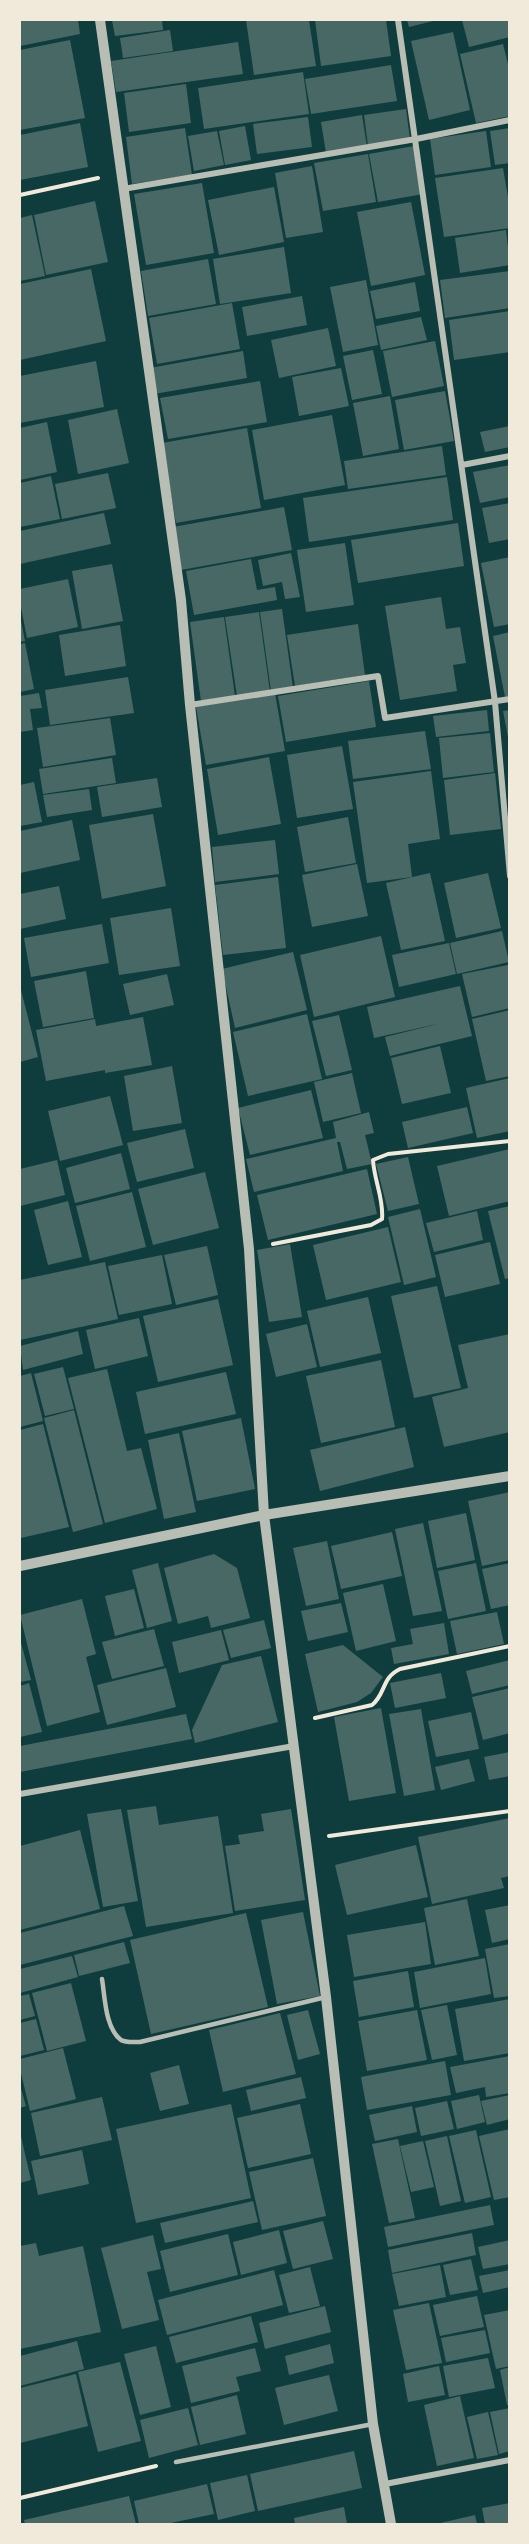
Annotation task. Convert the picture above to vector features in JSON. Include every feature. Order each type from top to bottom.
[{"type":"street","points":[[100,20],[181,600],[190,705],[249,1249],[264,1515],[326,1997],[373,2424],[391,2524]]},
{"type":"street","points":[[398,20],[495,702],[510,876]]},
{"type":"street","points":[[123,189],[416,139],[510,120]]},
{"type":"street","points":[[462,465],[510,456]]},
{"type":"street","points":[[190,705],[378,676],[385,718],[510,699]]},
{"type":"street","points":[[20,1566],[264,1515],[510,1476]]},
{"type":"street","points":[[20,1794],[294,1746]]},
{"type":"street","points":[[385,2484],[510,2460]]},
{"type":"lane","points":[[102,1979],[112,2029],[122,2041],[130,2042],[140,2042],[326,1997]]},
{"type":"lane","points":[[176,2462],[373,2424]]},
{"type":"path","points":[[20,195],[120,173]]},
{"type":"path","points":[[249,1249],[371,1225],[382,1219],[383,1208],[373,1160],[388,1154],[510,1141]]},
{"type":"path","points":[[291,1723],[372,1705],[387,1679],[400,1669],[510,1646]]},
{"type":"path","points":[[306,1839],[510,1811]]},
{"type":"path","points":[[20,2498],[176,2462]]},
{"type":"building","points":[[20,20],[78,20],[80,34],[20,46]]},
{"type":"building","points":[[112,20],[162,20],[163,30],[115,36]]},
{"type":"building","points":[[246,20],[309,20],[316,66],[254,75]]},
{"type":"building","points":[[315,20],[386,20],[391,56],[321,66]]},
{"type":"building","points":[[407,20],[437,20],[409,27]]},
{"type":"building","points":[[462,20],[510,20],[510,37],[469,47]]},
{"type":"building","points":[[170,30],[173,51],[123,58],[120,38]]},
{"type":"building","points":[[453,32],[470,110],[429,120],[411,41]]},
{"type":"building","points":[[70,40],[85,118],[20,130],[20,50]]},
{"type":"building","points":[[238,42],[243,74],[116,92],[111,61]]},
{"type":"building","points":[[503,44],[510,72],[510,116],[476,123],[460,54]]},
{"type":"building","points":[[391,65],[397,101],[311,114],[305,79]]},
{"type":"building","points":[[303,72],[309,114],[204,129],[198,88]]},
{"type":"building","points":[[186,84],[191,123],[129,132],[124,93]]},
{"type":"building","points":[[406,109],[410,139],[368,146],[364,115]]},
{"type":"building","points":[[362,115],[367,147],[326,153],[321,122]]},
{"type":"building","points":[[308,117],[312,147],[257,154],[253,124]]},
{"type":"building","points":[[80,123],[88,167],[20,180],[20,135]]},
{"type":"building","points":[[245,126],[251,160],[225,165],[219,131]]},
{"type":"building","points":[[185,128],[192,175],[132,184],[126,137]]},
{"type":"building","points":[[510,128],[510,163],[495,165],[490,131]]},
{"type":"building","points":[[217,131],[224,165],[194,171],[188,136]]},
{"type":"building","points":[[486,131],[491,167],[435,175],[430,139]]},
{"type":"building","points":[[414,146],[423,194],[378,202],[369,154]]},
{"type":"building","points":[[368,154],[376,202],[323,211],[314,163]]},
{"type":"building","points":[[312,166],[323,232],[286,238],[275,173]]},
{"type":"building","points":[[503,168],[510,209],[510,228],[444,237],[435,178]]},
{"type":"building","points":[[202,183],[214,253],[146,265],[134,194]]},
{"type":"building","points":[[274,187],[284,242],[219,255],[208,200]]},
{"type":"building","points":[[95,201],[108,262],[46,275],[34,215]]},
{"type":"building","points":[[411,202],[425,275],[371,286],[357,212]]},
{"type":"building","points":[[32,215],[45,276],[20,281],[20,218]]},
{"type":"building","points":[[506,230],[510,265],[460,273],[455,238]]},
{"type":"building","points":[[284,247],[291,293],[220,304],[213,259]]},
{"type":"building","points":[[208,259],[216,304],[148,316],[141,271]]},
{"type":"building","points":[[91,269],[106,341],[20,360],[20,284]]},
{"type":"building","points":[[510,271],[510,308],[445,318],[440,280]]},
{"type":"building","points":[[366,280],[378,345],[343,352],[330,287]]},
{"type":"building","points":[[415,282],[420,311],[376,319],[370,291]]},
{"type":"building","points":[[302,296],[307,325],[247,336],[242,307]]},
{"type":"building","points":[[232,303],[240,349],[157,364],[149,318]]},
{"type":"building","points":[[510,311],[510,352],[454,360],[449,320]]},
{"type":"building","points":[[421,317],[427,340],[381,350],[376,326]]},
{"type":"building","points":[[328,328],[336,366],[279,378],[271,340]]},
{"type":"building","points":[[435,341],[444,386],[392,397],[383,351]]},
{"type":"building","points":[[373,350],[382,394],[352,400],[343,356]]},
{"type":"building","points":[[243,351],[247,378],[154,394],[150,368]]},
{"type":"building","points":[[96,361],[104,407],[20,423],[20,376]]},
{"type":"building","points":[[341,368],[349,406],[299,416],[292,377]]},
{"type":"building","points":[[260,381],[267,422],[168,439],[160,398]]},
{"type":"building","points":[[445,391],[454,441],[404,450],[395,400]]},
{"type":"building","points":[[390,396],[399,449],[363,456],[353,403]]},
{"type":"building","points":[[117,409],[129,463],[78,474],[68,420]]},
{"type":"building","points":[[332,415],[345,485],[264,500],[252,430]]},
{"type":"building","points":[[47,422],[57,472],[20,480],[20,428]]},
{"type":"building","points":[[510,426],[510,447],[485,452],[480,432]]},
{"type":"building","points":[[247,428],[261,508],[176,523],[162,443]]},
{"type":"building","points":[[442,446],[446,475],[348,489],[344,461]]},
{"type":"building","points":[[510,465],[510,497],[480,503],[473,472]]},
{"type":"building","points":[[108,473],[116,508],[62,519],[55,484]]},
{"type":"building","points":[[51,476],[60,519],[20,527],[20,483]]},
{"type":"building","points":[[447,477],[453,520],[309,542],[303,498]]},
{"type":"building","points":[[510,503],[510,539],[489,543],[482,508]]},
{"type":"building","points":[[284,507],[292,550],[181,570],[173,527]]},
{"type":"building","points":[[104,513],[111,544],[20,564],[20,531]]},
{"type":"building","points":[[458,523],[464,566],[358,583],[351,540]]},
{"type":"building","points":[[345,543],[354,605],[306,612],[297,550]]},
{"type":"building","points":[[291,553],[300,597],[285,599],[282,582],[263,586],[258,560]]},
{"type":"building","points":[[510,557],[510,624],[494,627],[481,563]]},
{"type":"building","points":[[251,559],[257,590],[275,587],[277,600],[194,615],[186,571]]},
{"type":"building","points":[[112,564],[123,621],[82,629],[72,571]]},
{"type":"building","points":[[68,579],[78,627],[27,638],[20,602],[20,589]]},
{"type":"building","points":[[441,597],[446,629],[460,627],[466,663],[453,665],[457,691],[400,700],[385,606]]},
{"type":"building","points":[[282,609],[293,688],[271,691],[260,612]]},
{"type":"building","points":[[259,612],[270,692],[237,696],[225,617]]},
{"type":"building","points":[[224,617],[235,696],[201,701],[190,622]]},
{"type":"building","points":[[20,621],[25,641],[20,642]]},
{"type":"building","points":[[358,624],[365,675],[295,686],[287,635]]},
{"type":"building","points":[[120,625],[126,666],[65,676],[59,635]]},
{"type":"building","points":[[510,632],[510,696],[505,697],[493,636]]},
{"type":"building","points":[[25,643],[34,689],[20,692],[20,644]]},
{"type":"building","points":[[128,677],[134,713],[50,725],[45,690]]},
{"type":"building","points":[[369,681],[376,727],[286,742],[278,696]]},
{"type":"building","points":[[39,693],[42,708],[30,709],[33,730],[20,732],[20,696]]},
{"type":"building","points":[[275,693],[285,751],[206,765],[196,707]]},
{"type":"building","points":[[487,710],[489,731],[436,737],[433,716]]},
{"type":"building","points":[[510,710],[510,737],[508,737],[503,711]]},
{"type":"building","points":[[110,718],[116,755],[43,767],[37,728]]},
{"type":"building","points":[[425,731],[431,769],[353,779],[348,741]]},
{"type":"building","points":[[490,733],[494,772],[443,778],[439,738]]},
{"type":"building","points":[[342,746],[353,809],[297,818],[287,755]]},
{"type":"building","points":[[269,757],[281,824],[218,835],[207,769]]},
{"type":"building","points":[[112,758],[116,783],[43,794],[39,769]]},
{"type":"building","points":[[431,771],[440,839],[408,844],[412,877],[367,883],[353,782]]},
{"type":"building","points":[[495,773],[501,829],[450,835],[444,780]]},
{"type":"building","points":[[157,778],[162,807],[102,817],[97,787]]},
{"type":"building","points":[[34,782],[42,822],[20,826],[20,785]]},
{"type":"building","points":[[89,789],[92,810],[47,817],[43,795]]},
{"type":"building","points":[[153,814],[166,886],[102,899],[89,825]]},
{"type":"building","points":[[348,817],[356,863],[305,872],[297,827]]},
{"type":"building","points":[[72,820],[80,860],[20,873],[20,831]]},
{"type":"building","points":[[275,840],[279,874],[215,882],[212,847]]},
{"type":"building","points":[[357,864],[368,916],[312,927],[302,875]]},
{"type":"building","points":[[430,873],[445,941],[401,950],[386,883]]},
{"type":"building","points":[[488,873],[501,928],[456,938],[444,883]]},
{"type":"building","points":[[278,877],[286,948],[223,955],[215,885]]},
{"type":"building","points":[[59,886],[66,919],[20,929],[20,894]]},
{"type":"building","points":[[171,908],[180,966],[119,975],[110,918]]},
{"type":"building","points":[[102,924],[109,963],[31,977],[24,938]]},
{"type":"building","points":[[502,931],[509,962],[457,974],[450,943]]},
{"type":"building","points":[[381,936],[395,997],[314,1017],[300,955]]},
{"type":"building","points":[[449,943],[456,974],[399,987],[392,955]]},
{"type":"building","points":[[293,952],[307,1010],[235,1028],[222,969]]},
{"type":"building","points":[[508,965],[510,1008],[472,1017],[462,974]]},
{"type":"building","points":[[86,971],[94,1018],[43,1027],[34,981]]},
{"type":"building","points":[[167,974],[174,1005],[130,1015],[123,984]]},
{"type":"building","points":[[20,986],[38,1057],[20,1062]]},
{"type":"building","points":[[460,986],[472,1036],[390,1056],[385,1037],[442,1023],[374,1038],[367,1007]]},
{"type":"building","points":[[510,1010],[510,1076],[486,1081],[472,1019]]},
{"type":"building","points":[[307,1014],[322,1079],[248,1096],[233,1032]]},
{"type":"building","points":[[339,1015],[352,1070],[326,1076],[312,1021]]},
{"type":"building","points":[[143,1017],[152,1065],[105,1073],[105,1070],[46,1081],[36,1030],[95,1019],[96,1026]]},
{"type":"building","points":[[440,1046],[451,1093],[402,1104],[391,1058]]},
{"type":"building","points":[[172,1066],[182,1123],[133,1131],[124,1076]]},
{"type":"building","points":[[352,1073],[361,1113],[323,1122],[314,1082]]},
{"type":"building","points":[[510,1078],[510,1131],[477,1138],[466,1088]]},
{"type":"building","points":[[311,1090],[323,1138],[250,1155],[238,1108]]},
{"type":"building","points":[[110,1096],[123,1145],[60,1161],[48,1111]]},
{"type":"building","points":[[467,1107],[473,1133],[408,1148],[402,1122]]},
{"type":"building","points":[[369,1112],[374,1133],[365,1135],[372,1164],[347,1169],[340,1142],[337,1142],[343,1171],[254,1192],[246,1159],[336,1138],[333,1122]]},
{"type":"building","points":[[185,1129],[194,1168],[137,1182],[127,1143]]},
{"type":"building","points":[[510,1149],[510,1201],[449,1216],[437,1166]]},
{"type":"building","points":[[121,1153],[130,1189],[75,1203],[66,1168]]},
{"type":"building","points":[[408,1157],[419,1204],[388,1211],[376,1164]]},
{"type":"building","points":[[57,1160],[65,1195],[20,1206],[20,1169]]},
{"type":"building","points":[[367,1169],[377,1214],[268,1240],[257,1195]]},
{"type":"building","points":[[205,1172],[219,1228],[153,1245],[138,1189]]},
{"type":"building","points":[[132,1192],[146,1247],[90,1261],[76,1206]]},
{"type":"building","points":[[68,1201],[82,1257],[48,1265],[34,1210]]},
{"type":"building","points":[[510,1206],[510,1278],[505,1279],[488,1211]]},
{"type":"building","points":[[420,1209],[436,1277],[404,1285],[388,1217]]},
{"type":"building","points":[[477,1211],[483,1240],[434,1252],[426,1223]]},
{"type":"building","points":[[388,1227],[401,1282],[326,1300],[313,1245]]},
{"type":"building","points":[[490,1242],[500,1284],[445,1297],[435,1255]]},
{"type":"building","points":[[290,1244],[302,1317],[269,1322],[257,1250]]},
{"type":"building","points":[[207,1246],[218,1295],[176,1305],[164,1255]]},
{"type":"building","points":[[162,1255],[172,1304],[119,1315],[108,1266]]},
{"type":"building","points":[[105,1262],[118,1319],[20,1340],[20,1280]]},
{"type":"building","points":[[437,1286],[461,1388],[414,1398],[391,1296]]},
{"type":"building","points":[[368,1297],[381,1353],[320,1367],[307,1311]]},
{"type":"building","points":[[218,1299],[233,1365],[158,1382],[143,1316]]},
{"type":"building","points":[[139,1318],[148,1356],[95,1369],[86,1330]]},
{"type":"building","points":[[307,1324],[317,1367],[276,1377],[266,1334]]},
{"type":"building","points":[[78,1331],[83,1354],[23,1370],[20,1346]]},
{"type":"building","points":[[510,1334],[510,1432],[444,1447],[432,1397],[468,1388],[458,1345]]},
{"type":"building","points":[[381,1360],[395,1427],[321,1443],[306,1376]]},
{"type":"building","points":[[63,1367],[74,1409],[45,1416],[34,1374]]},
{"type":"building","points":[[107,1369],[127,1451],[141,1448],[157,1509],[105,1523],[68,1378]]},
{"type":"building","points":[[226,1372],[236,1414],[145,1434],[136,1392]]},
{"type":"building","points":[[31,1373],[43,1421],[20,1427],[20,1376]]},
{"type":"building","points":[[74,1410],[103,1524],[73,1532],[44,1418]]},
{"type":"building","points":[[241,1418],[255,1489],[197,1501],[182,1431]]},
{"type":"building","points":[[43,1424],[69,1527],[21,1538],[20,1430]]},
{"type":"building","points":[[405,1427],[414,1467],[320,1491],[310,1450]]},
{"type":"building","points":[[179,1433],[196,1512],[164,1519],[148,1440]]},
{"type":"building","points":[[510,1492],[510,1560],[482,1566],[468,1501]]},
{"type":"building","points":[[466,1513],[475,1560],[437,1568],[428,1521]]},
{"type":"building","points":[[423,1523],[442,1611],[413,1616],[395,1529]]},
{"type":"building","points":[[392,1532],[402,1576],[341,1589],[331,1546]]},
{"type":"building","points":[[327,1541],[339,1599],[306,1606],[293,1548]]},
{"type":"building","points":[[214,1554],[237,1568],[250,1618],[211,1628],[208,1616],[178,1624],[164,1568]]},
{"type":"building","points":[[158,1563],[172,1621],[147,1628],[132,1570]]},
{"type":"building","points":[[476,1563],[486,1611],[448,1619],[438,1571]]},
{"type":"building","points":[[510,1563],[510,1605],[491,1609],[482,1569]]},
{"type":"building","points":[[383,1584],[396,1641],[356,1651],[343,1593]]},
{"type":"building","points":[[134,1589],[144,1628],[115,1636],[105,1596]]},
{"type":"building","points":[[82,1599],[96,1654],[86,1657],[100,1712],[47,1726],[20,1615]]},
{"type":"building","points":[[341,1603],[348,1632],[308,1641],[301,1611]]},
{"type":"building","points":[[497,1612],[504,1644],[457,1654],[450,1621]]},
{"type":"building","points":[[264,1620],[271,1648],[231,1658],[223,1630]]},
{"type":"building","points":[[444,1623],[449,1654],[394,1664],[391,1648],[413,1644],[410,1629]]},
{"type":"building","points":[[154,1629],[164,1666],[112,1679],[102,1642]]},
{"type":"building","points":[[221,1630],[229,1660],[179,1673],[172,1642]]},
{"type":"building","points":[[20,1639],[31,1680],[20,1682]]},
{"type":"building","points":[[343,1645],[383,1677],[371,1693],[357,1702],[318,1712],[305,1654]]},
{"type":"building","points":[[261,1656],[278,1722],[195,1743],[192,1730],[222,1665]]},
{"type":"building","points":[[510,1660],[510,1685],[472,1694],[466,1671]]},
{"type":"building","points":[[166,1668],[176,1707],[107,1725],[97,1685]]},
{"type":"building","points":[[441,1673],[446,1698],[395,1708],[390,1683]]},
{"type":"building","points":[[29,1683],[42,1732],[20,1737],[20,1686]]},
{"type":"building","points":[[510,1688],[510,1733],[483,1740],[472,1697]]},
{"type":"building","points":[[381,1708],[396,1793],[349,1801],[334,1717]]},
{"type":"building","points":[[421,1709],[435,1790],[404,1796],[389,1714]]},
{"type":"building","points":[[471,1712],[479,1749],[436,1757],[428,1721]]},
{"type":"building","points":[[186,1714],[192,1739],[20,1772],[20,1746]]},
{"type":"building","points":[[510,1752],[510,1776],[489,1780],[484,1757]]},
{"type":"building","points":[[469,1759],[475,1781],[441,1790],[435,1767]]},
{"type":"building","points":[[156,1806],[159,1825],[218,1816],[233,1913],[146,1927],[127,1810]]},
{"type":"building","points":[[121,1809],[138,1901],[103,1907],[87,1814]]},
{"type":"building","points":[[291,1809],[305,1900],[235,1911],[225,1846],[240,1844],[238,1835],[264,1831],[261,1814]]},
{"type":"building","points":[[510,1818],[510,1876],[501,1878],[504,1888],[432,1904],[418,1837]]},
{"type":"building","points":[[80,1830],[100,1909],[20,1930],[20,1846]]},
{"type":"building","points":[[416,1845],[428,1897],[347,1915],[335,1865]]},
{"type":"building","points":[[467,1899],[479,1956],[435,1965],[424,1908]]},
{"type":"building","points":[[510,1905],[510,1939],[492,1943],[485,1910]]},
{"type":"building","points":[[124,1906],[133,1936],[20,1965],[20,1933]]},
{"type":"building","points":[[303,1912],[320,1996],[277,2004],[261,1920]]},
{"type":"building","points":[[246,1913],[268,2007],[151,2034],[130,1940]]},
{"type":"building","points":[[425,1922],[431,1964],[354,1977],[347,1935]]},
{"type":"building","points":[[124,1942],[130,1963],[79,1976],[74,1955]]},
{"type":"building","points":[[510,1944],[510,1996],[494,1998],[485,1949]]},
{"type":"building","points":[[72,1956],[78,1977],[20,1993],[20,1969]]},
{"type":"building","points":[[485,1958],[491,1994],[420,2008],[414,1972]]},
{"type":"building","points":[[408,1971],[414,2007],[359,2017],[353,1981]]},
{"type":"building","points":[[71,1983],[86,2041],[47,2051],[32,1993]]},
{"type":"building","points":[[29,1994],[35,2016],[20,2020],[20,1996]]},
{"type":"building","points":[[510,1999],[510,2053],[464,2061],[455,2009]]},
{"type":"building","points":[[447,2005],[457,2055],[432,2060],[421,2010]]},
{"type":"building","points":[[308,2010],[320,2054],[298,2060],[287,2015]]},
{"type":"building","points":[[417,2010],[427,2060],[367,2071],[358,2021]]},
{"type":"building","points":[[280,2013],[296,2074],[223,2092],[209,2030]]},
{"type":"building","points":[[36,2019],[44,2050],[20,2056],[20,2023]]},
{"type":"building","points":[[63,2048],[76,2099],[30,2111],[20,2069],[20,2059]]},
{"type":"building","points":[[510,2056],[510,2093],[486,2097],[485,2087],[456,2093],[450,2067]]},
{"type":"building","points":[[445,2061],[451,2095],[367,2110],[361,2077]]},
{"type":"building","points":[[179,2065],[189,2104],[160,2111],[150,2073]]},
{"type":"building","points":[[301,2077],[306,2098],[251,2111],[246,2090]]},
{"type":"building","points":[[20,2085],[26,2106],[20,2108]]},
{"type":"building","points":[[479,2095],[485,2122],[457,2129],[451,2101]]},
{"type":"building","points":[[510,2095],[510,2119],[487,2125],[481,2101]]},
{"type":"building","points":[[102,2097],[112,2140],[40,2156],[31,2113]]},
{"type":"building","points":[[447,2101],[454,2129],[421,2136],[415,2108]]},
{"type":"building","points":[[231,2104],[251,2198],[136,2223],[116,2129]]},
{"type":"building","points":[[300,2104],[311,2154],[248,2168],[237,2118]]},
{"type":"building","points":[[412,2106],[417,2132],[375,2141],[369,2115]]},
{"type":"building","points":[[510,2129],[510,2197],[494,2200],[479,2136]]},
{"type":"building","points":[[476,2130],[491,2197],[465,2203],[449,2136]]},
{"type":"building","points":[[20,2132],[31,2180],[20,2183]]},
{"type":"building","points":[[447,2136],[461,2201],[440,2206],[425,2141]]},
{"type":"building","points":[[398,2139],[415,2218],[389,2223],[372,2144]]},
{"type":"building","points":[[423,2141],[434,2187],[411,2192],[400,2146]]},
{"type":"building","points":[[82,2150],[89,2184],[38,2195],[31,2161]]},
{"type":"building","points":[[313,2158],[326,2216],[262,2230],[249,2172]]},
{"type":"building","points":[[253,2201],[258,2222],[165,2243],[160,2223]]},
{"type":"building","points":[[490,2205],[494,2225],[388,2247],[384,2227]]},
{"type":"building","points":[[323,2221],[333,2259],[293,2269],[283,2231]]},
{"type":"building","points":[[279,2230],[287,2263],[241,2275],[233,2242]]},
{"type":"building","points":[[472,2233],[476,2255],[392,2273],[388,2250]]},
{"type":"building","points":[[228,2234],[238,2275],[170,2292],[160,2251]]},
{"type":"building","points":[[153,2235],[161,2269],[147,2272],[159,2320],[122,2329],[101,2248]]},
{"type":"building","points":[[510,2240],[510,2264],[483,2269],[478,2247]]},
{"type":"building","points":[[36,2243],[39,2256],[83,2246],[101,2332],[20,2349],[20,2246]]},
{"type":"building","points":[[471,2259],[478,2290],[450,2295],[443,2265]]},
{"type":"building","points":[[440,2265],[446,2297],[399,2306],[392,2274]]},
{"type":"building","points":[[310,2267],[320,2306],[289,2313],[279,2275]]},
{"type":"building","points":[[274,2270],[283,2305],[167,2335],[158,2300]]},
{"type":"building","points":[[510,2270],[510,2287],[483,2293],[479,2276]]},
{"type":"building","points":[[477,2296],[484,2327],[440,2336],[433,2305]]},
{"type":"building","points":[[429,2303],[442,2363],[406,2370],[393,2310]]},
{"type":"building","points":[[325,2306],[331,2332],[265,2349],[259,2323]]},
{"type":"building","points":[[510,2310],[510,2366],[496,2369],[484,2315]]},
{"type":"building","points":[[251,2316],[258,2342],[176,2363],[169,2337]]},
{"type":"building","points":[[485,2330],[490,2353],[446,2362],[441,2338]]},
{"type":"building","points":[[77,2341],[84,2369],[20,2386],[20,2356]]},
{"type":"building","points":[[330,2344],[334,2363],[289,2375],[285,2356]]},
{"type":"building","points":[[156,2346],[171,2407],[140,2415],[124,2354]]},
{"type":"building","points":[[255,2348],[261,2371],[236,2377],[240,2391],[191,2403],[182,2366]]},
{"type":"building","points":[[488,2358],[495,2388],[449,2397],[443,2366]]},
{"type":"building","points":[[120,2362],[141,2441],[98,2452],[78,2372]]},
{"type":"building","points":[[439,2366],[445,2395],[408,2402],[403,2374]]},
{"type":"building","points":[[510,2367],[510,2405],[507,2405],[500,2370]]},
{"type":"building","points":[[76,2374],[88,2426],[20,2443],[20,2388]]},
{"type":"building","points":[[329,2375],[338,2411],[284,2425],[275,2388]]},
{"type":"building","points":[[237,2395],[246,2434],[200,2445],[191,2407]]},
{"type":"building","points":[[460,2396],[474,2458],[437,2466],[424,2405]]},
{"type":"building","points":[[188,2408],[198,2445],[149,2458],[140,2420]]},
{"type":"building","points":[[510,2408],[510,2451],[499,2454],[490,2412]]},
{"type":"building","points":[[488,2412],[498,2455],[477,2459],[467,2417]]},
{"type":"building","points":[[354,2451],[362,2488],[258,2511],[250,2474]]},
{"type":"building","points":[[247,2475],[255,2511],[218,2520],[210,2483]]},
{"type":"building","points":[[207,2484],[214,2514],[166,2524],[139,2524],[134,2501]]},
{"type":"building","points":[[129,2496],[136,2524],[25,2524],[24,2520]]},
{"type":"building","points":[[510,2503],[510,2524],[485,2524],[482,2508]]},
{"type":"building","points":[[344,2507],[347,2524],[295,2524],[294,2518]]},
{"type":"building","points":[[475,2515],[477,2524],[436,2524]]}]
